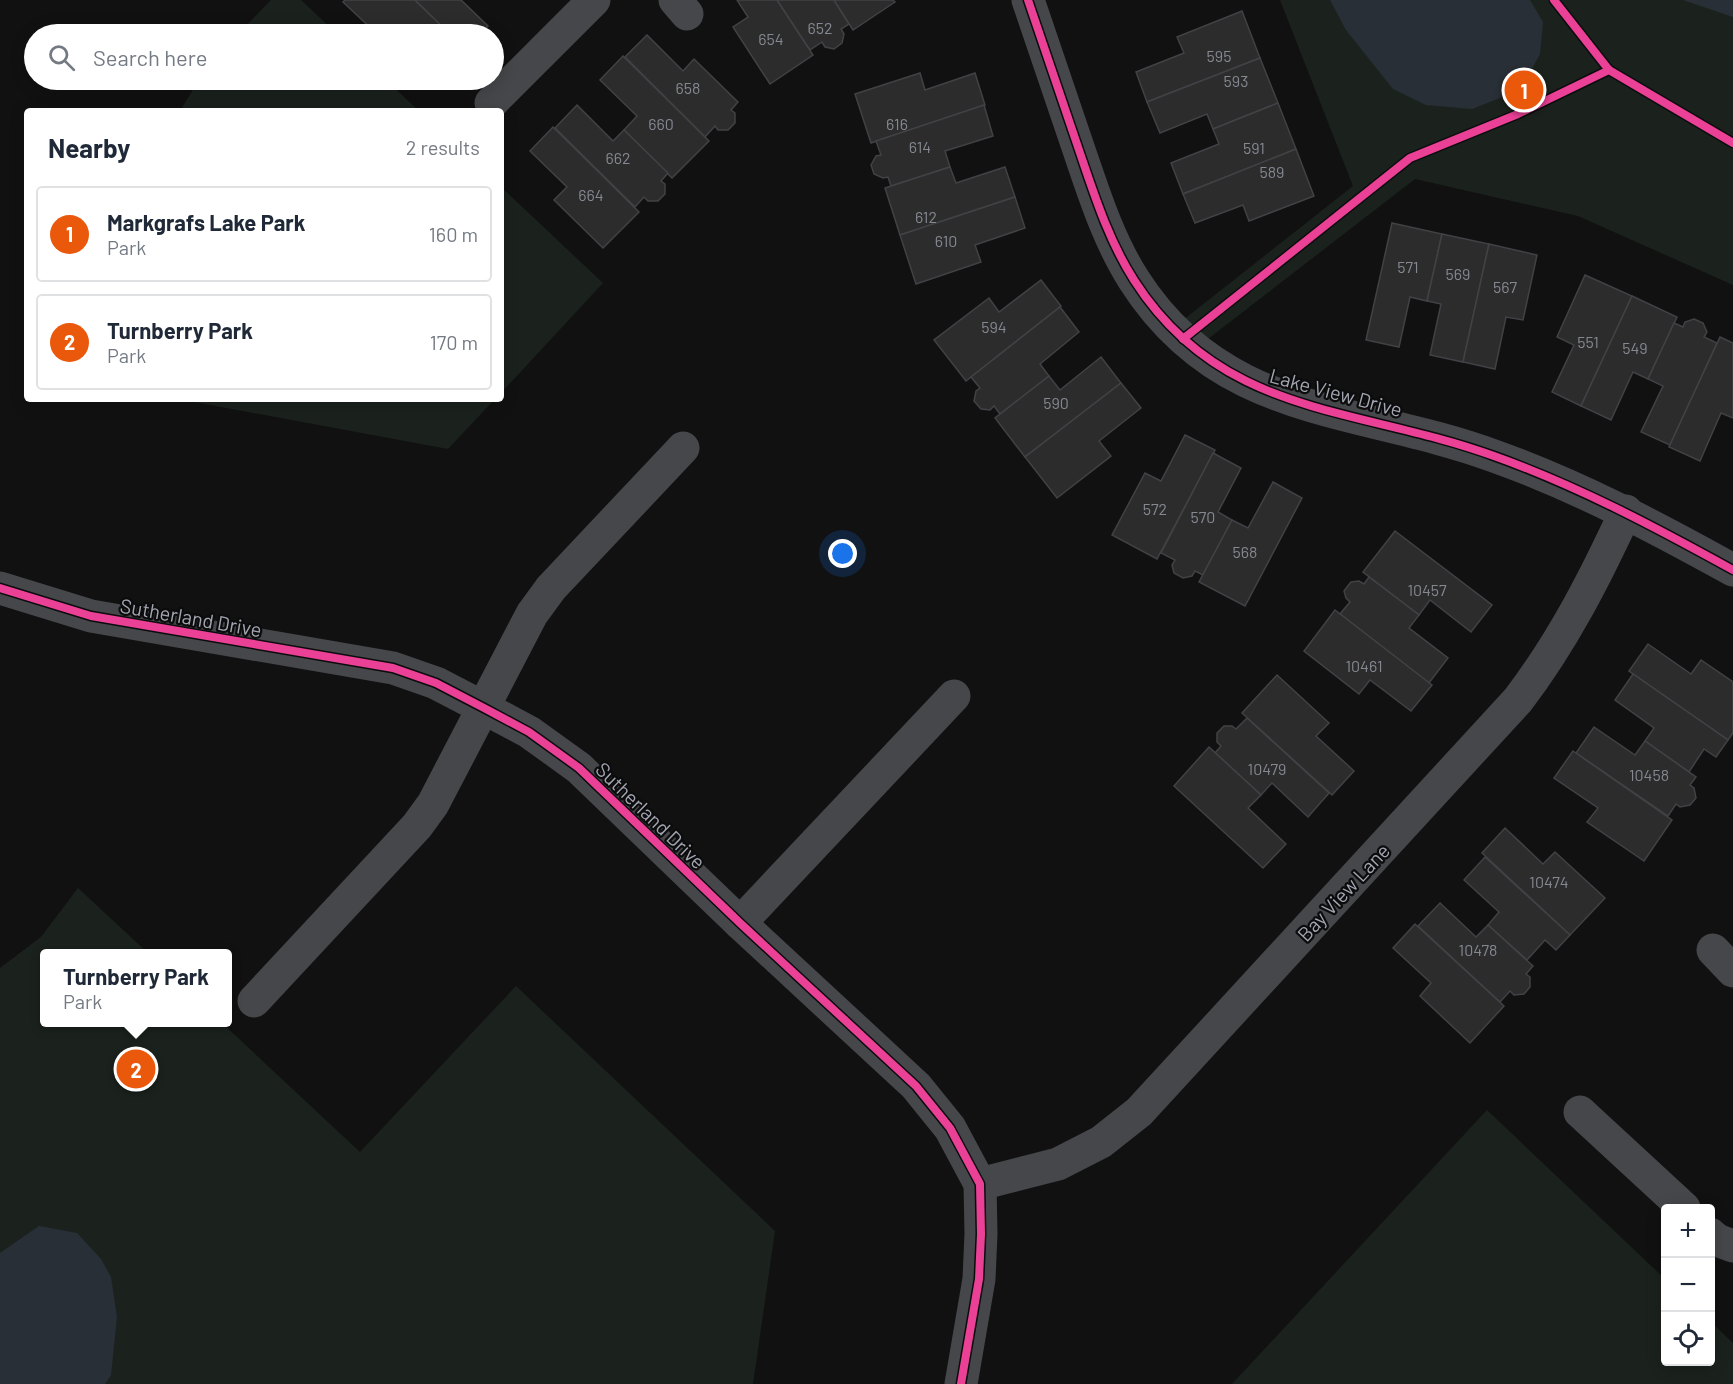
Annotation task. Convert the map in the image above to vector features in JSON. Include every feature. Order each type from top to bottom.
[{"type":"street","points":[[491,103],[594,0]]},
{"type":"street","name":"Lake View Drive","points":[[1028,0],[1113,243],[1146,298],[1195,349],[1232,375],[1280,398],[1467,447],[1563,482],[1626,511],[1733,570]]},
{"type":"street","points":[[254,1001],[417,826],[433,804],[532,614],[551,588],[683,448]]},
{"type":"street","name":"Bay View Lane","points":[[980,1184],[1058,1164],[1101,1142],[1139,1112],[1518,700],[1542,669],[1584,599],[1626,511]]},
{"type":"street","name":"Sutherland Drive","points":[[0,588],[102,618],[393,668],[436,683],[529,732],[579,768],[740,923],[916,1086],[950,1128],[980,1184],[981,1234],[978,1279],[961,1384]]},
{"type":"street","points":[[740,923],[954,696]]},
{"type":"street","points":[[1580,1112],[1679,1204]]},
{"type":"street","points":[[1715,1238],[1733,1246]]},
{"type":"shaded area","points":[[271,0],[301,0],[326,24],[248,24]]},
{"type":"shaded area","points":[[1280,0],[1733,0],[1733,285],[1578,216],[1415,179],[1195,349],[1173,328],[1353,186]]},
{"type":"shaded area","points":[[1330,0],[1530,0],[1543,22],[1540,54],[1528,76],[1505,96],[1472,109],[1426,105],[1393,89],[1346,30]]},
{"type":"shaded area","points":[[1683,0],[1733,0],[1733,17]]},
{"type":"shaded area","points":[[193,90],[397,90],[416,108],[182,108]]},
{"type":"shaded area","points":[[504,190],[603,283],[504,390]]},
{"type":"shaded area","points":[[194,402],[492,402],[448,449]]},
{"type":"shaded area","points":[[78,888],[144,949],[40,949],[40,1027],[226,1027],[360,1152],[516,986],[775,1231],[753,1384],[0,1384],[0,968],[41,937]]},
{"type":"shaded area","points":[[1487,1110],[1661,1275],[1661,1366],[1715,1366],[1715,1326],[1733,1343],[1733,1384],[1232,1384]]},
{"type":"shaded area","points":[[39,1226],[77,1233],[101,1259],[111,1277],[117,1317],[111,1375],[105,1384],[0,1384],[0,1253]]},
{"type":"building","points":[[345,0],[415,0],[440,24],[366,24],[343,2]]},
{"type":"building","points":[[415,0],[461,0],[486,24],[440,24]]},
{"type":"building","points":[[737,0],[777,0],[813,55],[770,84],[733,27],[748,17]]},
{"type":"building","points":[[777,0],[834,0],[849,24],[841,29],[844,34],[842,43],[834,49],[825,47],[822,42],[810,50]]},
{"type":"building","points":[[834,0],[893,0],[895,2],[853,30]]},
{"type":"building","points":[[1242,11],[1260,58],[1147,102],[1136,72],[1184,53],[1177,37]]},
{"type":"building","points":[[647,35],[683,71],[694,59],[738,102],[731,110],[735,113],[735,123],[728,130],[718,130],[715,126],[705,137],[625,57]]},
{"type":"building","points":[[623,56],[709,141],[672,178],[624,130],[637,116],[600,80]]},
{"type":"building","points":[[1260,58],[1278,103],[1213,129],[1207,114],[1160,133],[1147,102]]},
{"type":"building","points":[[920,73],[925,90],[975,73],[985,105],[871,143],[855,94]]},
{"type":"building","points":[[1278,103],[1296,149],[1183,194],[1171,163],[1219,144],[1213,129]]},
{"type":"building","points":[[577,105],[613,141],[624,130],[668,173],[661,181],[665,184],[665,194],[658,201],[648,201],[644,197],[635,207],[555,128]]},
{"type":"building","points":[[984,105],[993,136],[945,151],[950,167],[891,186],[888,177],[883,178],[874,174],[871,165],[876,156],[881,155],[876,141]]},
{"type":"building","points":[[553,127],[639,212],[603,248],[554,200],[567,187],[530,151]]},
{"type":"building","points":[[1296,149],[1314,196],[1249,221],[1243,205],[1195,223],[1183,194]]},
{"type":"building","points":[[950,167],[956,183],[1005,167],[1015,197],[900,235],[885,188]]},
{"type":"building","points":[[1015,197],[1025,228],[975,245],[981,262],[916,284],[900,235]]},
{"type":"building","points":[[1392,223],[1442,234],[1427,301],[1410,297],[1399,347],[1366,340]]},
{"type":"building","points":[[1442,234],[1489,244],[1463,362],[1430,355],[1441,304],[1427,301]]},
{"type":"building","points":[[1489,244],[1537,255],[1523,320],[1506,317],[1495,369],[1463,362]]},
{"type":"building","points":[[1585,275],[1632,296],[1581,406],[1552,392],[1574,345],[1557,337]]},
{"type":"building","points":[[1041,280],[1061,306],[966,381],[934,340],[989,298],[999,312]]},
{"type":"building","points":[[1632,296],[1677,317],[1648,379],[1633,372],[1611,420],[1581,406]]},
{"type":"building","points":[[1060,307],[1079,332],[1040,364],[1049,376],[1000,414],[994,406],[990,410],[981,409],[974,401],[976,391],[980,388],[971,377]]},
{"type":"building","points":[[1694,319],[1703,323],[1707,332],[1704,337],[1717,343],[1670,445],[1641,432],[1663,386],[1648,379],[1674,323],[1683,327],[1685,322]]},
{"type":"building","points":[[1720,337],[1733,343],[1733,418],[1721,413],[1700,461],[1669,447]]},
{"type":"building","points":[[1101,357],[1121,383],[1025,457],[995,418],[1049,376],[1060,390]]},
{"type":"building","points":[[1121,383],[1141,408],[1099,441],[1111,456],[1057,498],[1025,457]]},
{"type":"building","points":[[1185,435],[1215,450],[1157,559],[1112,535],[1145,473],[1161,481]]},
{"type":"building","points":[[1213,453],[1241,468],[1218,512],[1232,520],[1203,575],[1195,571],[1192,576],[1183,578],[1174,573],[1172,565],[1175,560],[1161,553]]},
{"type":"building","points":[[1273,482],[1302,498],[1245,606],[1199,582],[1232,520],[1248,528]]},
{"type":"building","points":[[1395,531],[1492,605],[1471,632],[1430,600],[1419,615],[1363,572]]},
{"type":"building","points":[[1369,577],[1419,615],[1409,628],[1448,658],[1429,683],[1340,614],[1350,602],[1344,591],[1351,582],[1359,581],[1364,584]]},
{"type":"building","points":[[1335,610],[1432,685],[1411,711],[1370,680],[1359,694],[1304,651]]},
{"type":"building","points":[[1648,644],[1691,674],[1701,660],[1733,682],[1733,733],[1728,740],[1629,671]]},
{"type":"building","points":[[1633,674],[1728,740],[1716,757],[1704,749],[1689,772],[1645,741],[1654,728],[1615,700]]},
{"type":"building","points":[[1277,675],[1329,723],[1316,736],[1354,771],[1332,795],[1242,713]]},
{"type":"building","points":[[1247,718],[1329,793],[1308,817],[1272,783],[1261,795],[1215,753],[1221,746],[1217,742],[1217,733],[1224,726],[1232,726],[1236,729]]},
{"type":"building","points":[[1594,727],[1635,755],[1645,741],[1696,777],[1690,785],[1694,788],[1696,798],[1690,805],[1680,807],[1676,804],[1668,816],[1576,753]]},
{"type":"building","points":[[1209,747],[1261,795],[1248,808],[1286,844],[1263,868],[1174,786]]},
{"type":"building","points":[[1573,751],[1672,820],[1644,861],[1587,822],[1598,808],[1554,778]]},
{"type":"building","points":[[1505,828],[1543,864],[1555,852],[1605,898],[1570,935],[1482,853]]},
{"type":"building","points":[[1485,857],[1570,935],[1556,950],[1545,940],[1527,960],[1488,925],[1499,912],[1464,880]]},
{"type":"building","points":[[1440,903],[1476,937],[1488,925],[1533,966],[1526,974],[1530,977],[1530,987],[1524,994],[1514,995],[1510,991],[1500,1002],[1418,926]]},
{"type":"building","points":[[1415,924],[1504,1006],[1470,1043],[1420,996],[1431,983],[1393,948]]},
{"type":"cycle path","points":[[1028,0],[1091,186],[1117,250],[1134,280],[1169,325],[1208,359],[1250,383],[1296,401],[1443,440],[1494,456],[1556,480],[1616,508],[1733,570]]},
{"type":"cycle path","points":[[1554,0],[1609,70],[1733,143]]},
{"type":"cycle path","points":[[1183,339],[1410,158],[1518,114],[1609,70]]},
{"type":"cycle path","points":[[0,588],[91,616],[393,668],[436,683],[529,732],[579,768],[740,923],[916,1086],[950,1128],[980,1184],[979,1279],[961,1384]]},
{"type":"place","name":"Markgrafs Lake Park","points":[[1524,90]]},
{"type":"place","name":"Turnberry Park","points":[[136,1069]]}]
